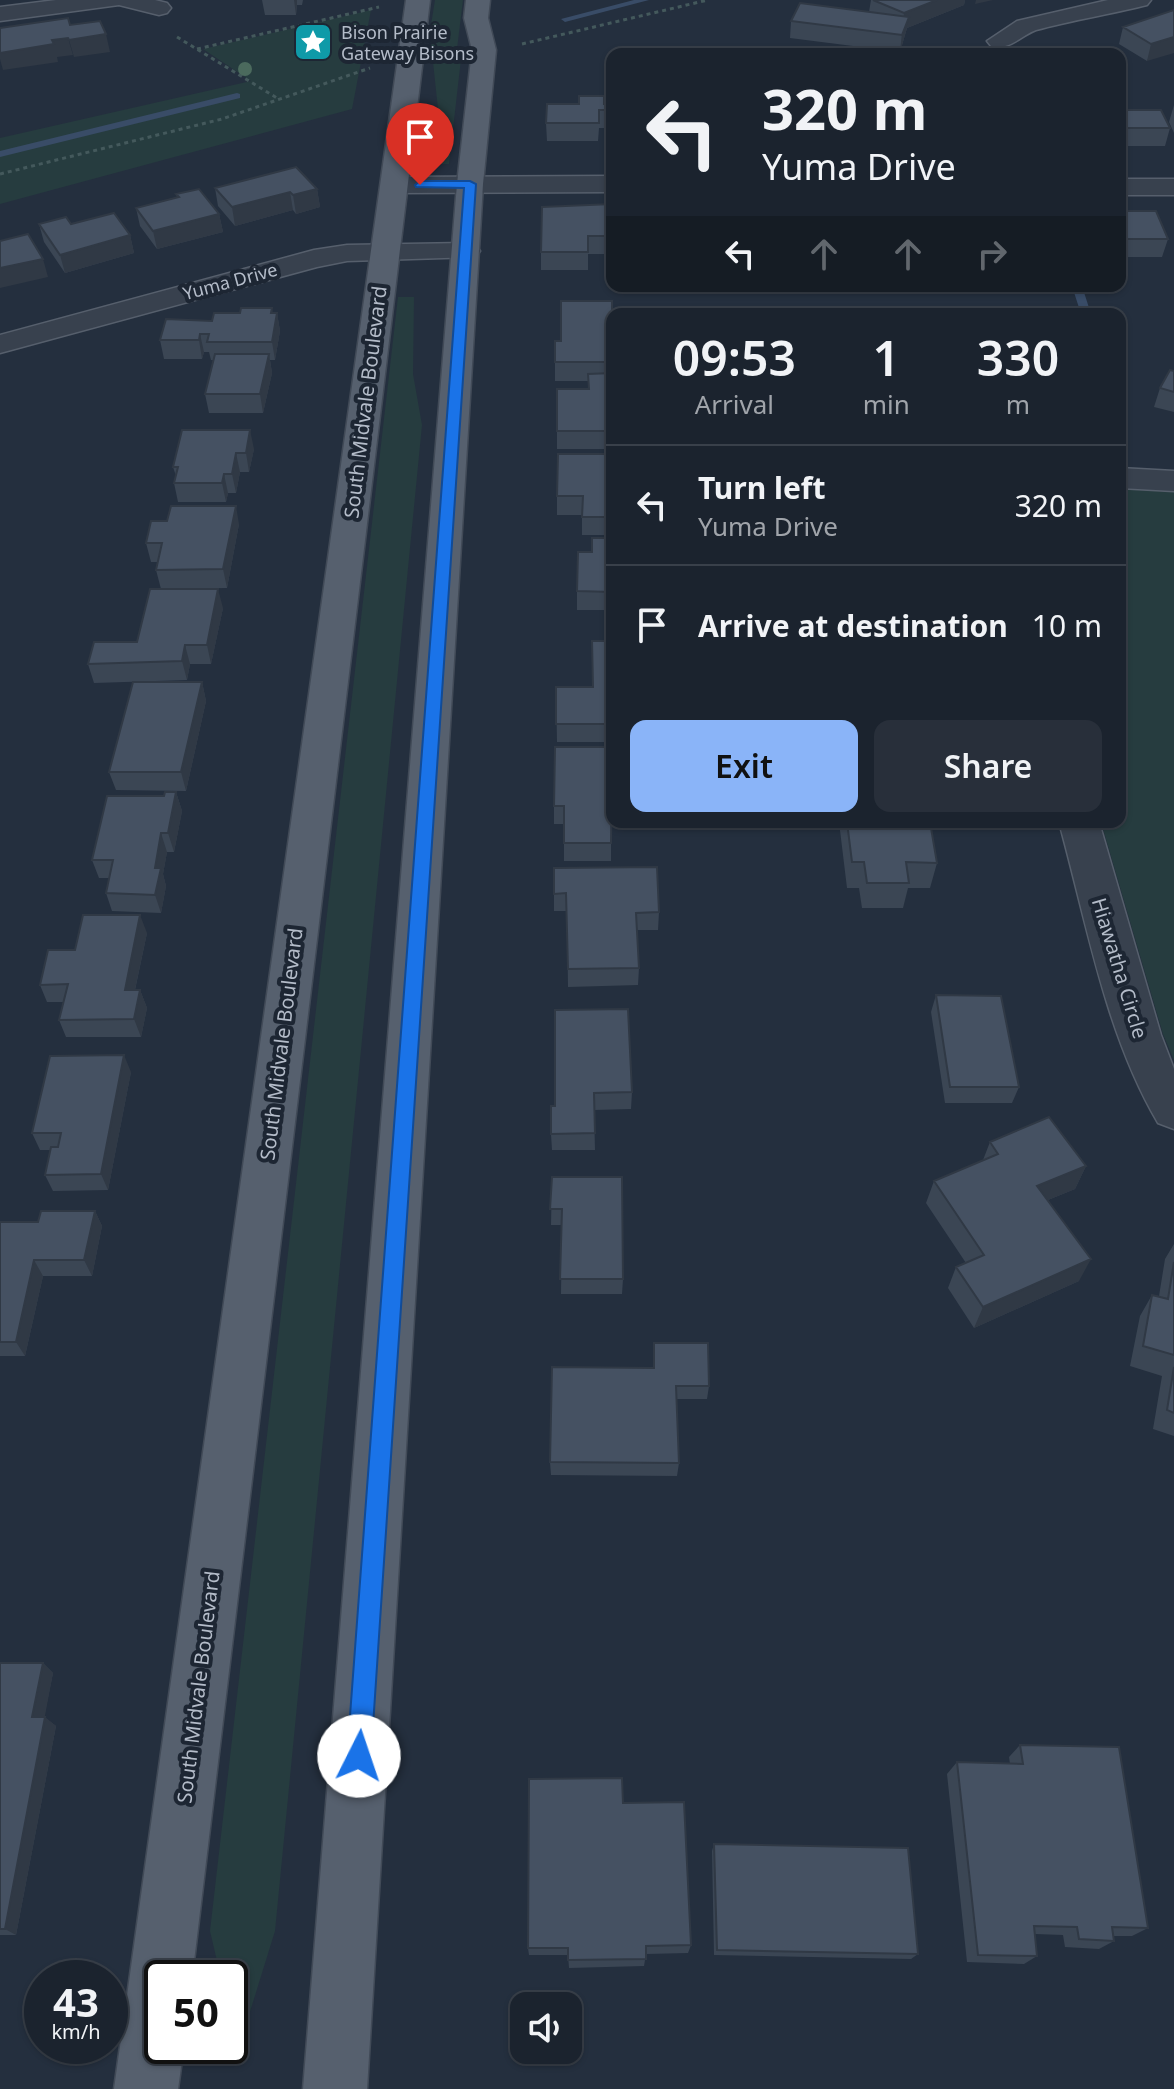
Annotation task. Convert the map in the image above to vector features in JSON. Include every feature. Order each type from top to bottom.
[{"type":"main road","name":"South Midvale Boulevard","points":[[146,2089],[418,0]]},
{"type":"main road","points":[[335,2089],[470,184],[484,50],[476,18],[478,0]]},
{"type":"street","points":[[0,14],[113,0]]},
{"type":"street","points":[[125,0],[159,8]]},
{"type":"street","points":[[999,41],[1025,26],[1139,0]]},
{"type":"street","points":[[395,185],[606,184]]},
{"type":"street","points":[[1126,187],[1174,187]]},
{"type":"street","name":"Yuma Drive","points":[[0,344],[314,259],[384,251],[466,251]]},
{"type":"street","points":[[1126,478],[1174,481]]},
{"type":"street","name":"Hiawatha Circle","points":[[1081,828],[1139,1035],[1156,1080],[1174,1110]]},
{"type":"path","points":[[517,45],[708,0]]},
{"type":"path","points":[[197,49],[384,6]]},
{"type":"path","points":[[176,36],[207,58],[278,99]]},
{"type":"path","points":[[0,174],[222,119],[371,67]]},
{"type":"green space","points":[[435,0],[463,0],[457,49],[432,53],[430,31]]},
{"type":"green space","points":[[371,10],[352,109],[0,204],[0,138],[251,81],[203,49]]},
{"type":"green space","points":[[461,59],[449,164],[434,164],[438,109],[433,62]]},
{"type":"green space","points":[[398,297],[414,297],[413,374],[422,425],[275,1931],[248,2018],[248,1960],[217,1960],[210,1931]]},
{"type":"green space","points":[[1126,489],[1174,492],[1174,1060],[1163,1034],[1103,828],[1126,828]]},
{"type":"building","points":[[873,0],[937,0],[904,13]]},
{"type":"building","points":[[800,3],[909,17],[902,35],[791,21]]},
{"type":"building","points":[[1174,10],[1174,37],[1151,44],[1123,27]]},
{"type":"building","points":[[68,18],[70,25],[100,21],[106,34],[52,40],[54,44],[0,53],[0,28]]},
{"type":"building","points":[[579,96],[604,96],[606,110],[599,110],[599,123],[546,123],[547,104],[579,104]]},
{"type":"building","points":[[1126,110],[1161,110],[1170,128],[1126,128]]},
{"type":"building","points":[[296,167],[317,189],[293,195],[290,192],[232,207],[215,188]]},
{"type":"building","points":[[199,189],[219,214],[153,231],[136,208],[179,197],[176,194]]},
{"type":"building","points":[[606,204],[606,236],[588,236],[588,252],[541,252],[542,207]]},
{"type":"building","points":[[1126,211],[1156,211],[1168,239],[1126,239]]},
{"type":"building","points":[[114,213],[130,235],[60,255],[39,224],[66,217],[71,224]]},
{"type":"building","points":[[28,234],[43,259],[0,268],[0,241]]},
{"type":"building","points":[[561,301],[612,301],[612,308],[606,308],[606,362],[555,362],[555,341],[561,341]]},
{"type":"building","points":[[241,308],[272,308],[271,313],[277,313],[272,342],[207,342],[209,334],[200,334],[199,340],[160,340],[166,319],[212,321],[214,313],[240,313]]},
{"type":"building","points":[[215,354],[269,354],[260,394],[205,394]]},
{"type":"building","points":[[1170,370],[1174,371],[1174,392],[1160,388]]},
{"type":"building","points":[[606,373],[606,431],[557,431],[557,389],[589,389],[588,374]]},
{"type":"building","points":[[182,430],[250,430],[246,453],[236,453],[232,474],[224,474],[222,483],[174,483],[178,467],[173,467]]},
{"type":"building","points":[[558,454],[606,454],[606,517],[582,517],[583,496],[557,496]]},
{"type":"building","points":[[171,506],[236,506],[223,569],[156,570],[162,543],[146,543],[151,521],[167,521]]},
{"type":"building","points":[[592,538],[606,538],[606,592],[577,591],[578,552],[592,552]]},
{"type":"building","points":[[150,589],[218,589],[207,645],[185,645],[182,661],[88,664],[94,642],[137,642]]},
{"type":"building","points":[[592,641],[606,641],[606,724],[556,724],[556,687],[593,687]]},
{"type":"building","points":[[133,682],[202,682],[181,772],[109,772]]},
{"type":"building","points":[[555,747],[606,747],[606,828],[611,828],[611,843],[564,843],[564,806],[554,806]]},
{"type":"building","points":[[165,792],[176,792],[168,833],[161,833],[155,868],[161,868],[155,895],[106,893],[113,860],[92,860],[107,796],[164,796]]},
{"type":"building","points":[[848,828],[931,828],[937,863],[906,862],[909,883],[867,883],[864,862],[852,862]]},
{"type":"building","points":[[657,867],[659,912],[636,913],[639,968],[568,969],[566,893],[554,894],[554,868]]},
{"type":"building","points":[[83,915],[140,915],[125,990],[140,990],[134,1019],[59,1020],[68,984],[40,985],[48,950],[75,950]]},
{"type":"building","points":[[936,995],[1001,996],[1019,1087],[950,1087]]},
{"type":"building","points":[[628,1009],[632,1092],[594,1093],[595,1133],[551,1134],[551,1106],[555,1106],[555,1010]]},
{"type":"building","points":[[124,1055],[101,1174],[45,1175],[51,1147],[58,1147],[61,1133],[32,1133],[50,1056]]},
{"type":"building","points":[[1049,1117],[1086,1166],[1037,1186],[1091,1259],[983,1307],[956,1267],[984,1255],[934,1181],[998,1154],[990,1142]]},
{"type":"building","points":[[552,1177],[622,1177],[623,1279],[560,1279],[562,1209],[550,1209]]},
{"type":"building","points":[[41,1211],[95,1211],[84,1260],[34,1260],[16,1342],[0,1342],[0,1222],[38,1222]]},
{"type":"building","points":[[1174,1262],[1174,1355],[1143,1346],[1152,1295],[1168,1299]]},
{"type":"building","points":[[654,1343],[708,1343],[709,1386],[676,1386],[679,1463],[550,1462],[552,1367],[654,1368]]},
{"type":"building","points":[[1174,1367],[1174,1413],[1167,1410]]},
{"type":"building","points":[[0,1663],[43,1663],[32,1717],[45,1717],[5,1929],[0,1929]]},
{"type":"building","points":[[1020,1745],[1119,1747],[1148,1928],[1112,1927],[1114,1941],[1079,1939],[1077,1927],[1034,1926],[1037,1956],[978,1955],[957,1762],[1023,1764]]},
{"type":"building","points":[[622,1778],[623,1803],[684,1802],[691,1945],[646,1946],[646,1959],[568,1960],[568,1948],[528,1948],[529,1779]]},
{"type":"building","points":[[714,1844],[908,1848],[918,1954],[717,1950]]},
{"type":"waterway","points":[[565,19],[645,0]]},
{"type":"waterway","points":[[0,154],[237,96]]},
{"type":"waterway","points":[[1079,292],[1084,308]]},
{"type":"place","name":"Bison Prairie Gateway Bisons","points":[[313,42]]},
{"type":"route","points":[[359,1756],[470,184],[420,185]]}]
